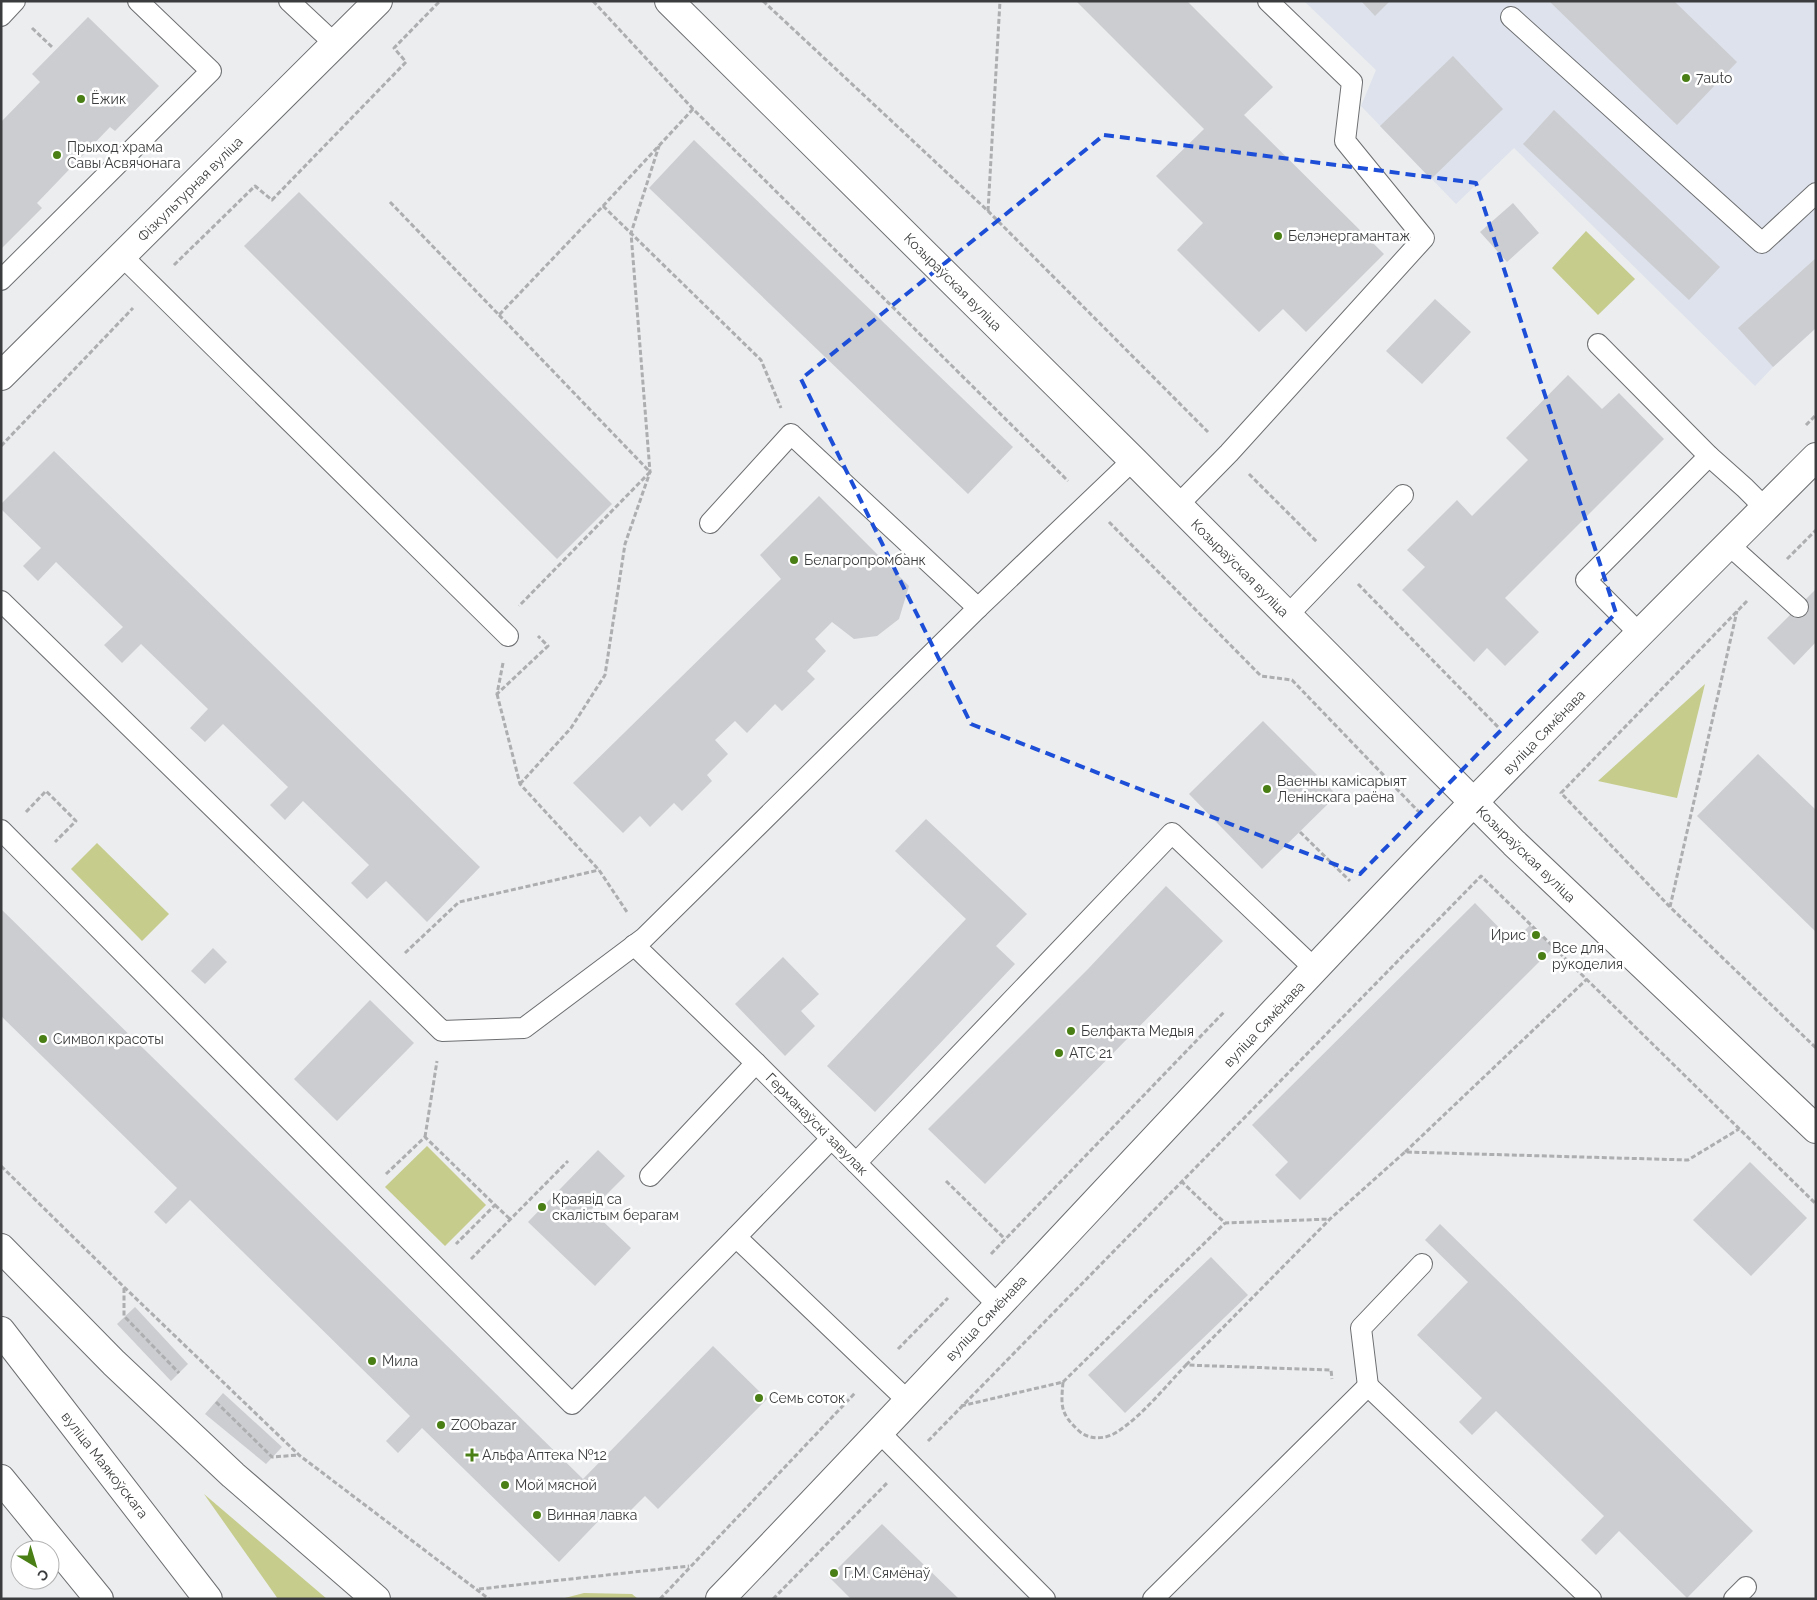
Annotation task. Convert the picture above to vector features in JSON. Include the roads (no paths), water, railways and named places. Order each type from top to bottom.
[{"type":"street","name":"Фізкультурная вуліца","points":[[1,376],[378,1]]},
{"type":"street","name":"Козыраўская вуліца","points":[[669,1],[1133,460],[1473,803],[1816,1129]]},
{"type":"street","name":"вуліца Сямёнава","points":[[720,1599],[880,1433],[998,1305],[1473,803],[1816,457]]},
{"type":"street","points":[[1,1248],[121,1370],[234,1475],[376,1599]]},
{"type":"street","name":"вуліца Маякоўскага","points":[[1,1331],[208,1599]]},
{"type":"street","points":[[1,1479],[99,1599]]},
{"type":"lane","points":[[1,16],[15,1]]},
{"type":"lane","points":[[1,280],[211,71],[138,1]]},
{"type":"lane","points":[[289,1],[335,44]]},
{"type":"lane","points":[[1178,505],[1229,453],[1424,238],[1345,142],[1352,82],[1268,1]]},
{"type":"lane","points":[[1511,17],[1762,243],[1816,194]]},
{"type":"lane","points":[[122,256],[508,636]]},
{"type":"lane","points":[[1598,344],[1709,456],[1765,508]]},
{"type":"lane","points":[[710,523],[791,434],[978,608]]},
{"type":"lane","points":[[1640,634],[1586,580],[1709,456]]},
{"type":"lane","points":[[1,601],[442,1031],[524,1028],[639,942],[978,608],[1133,460]]},
{"type":"lane","points":[[1287,616],[1403,495]]},
{"type":"lane","points":[[1729,545],[1798,607]]},
{"type":"lane","points":[[1,830],[572,1404],[831,1139]]},
{"type":"lane","points":[[856,1163],[1172,833],[1315,969]]},
{"type":"lane","name":"Германаўскі завулак","points":[[639,942],[831,1139],[998,1305]]},
{"type":"lane","points":[[650,1176],[756,1063]]},
{"type":"lane","points":[[736,1237],[909,1402]]},
{"type":"lane","points":[[1422,1264],[1361,1328],[1368,1386],[1591,1599]]},
{"type":"lane","points":[[1153,1599],[1368,1386]]},
{"type":"lane","points":[[880,1433],[1045,1599]]},
{"type":"place","name":"7auto","points":[[1686,78]]},
{"type":"place","name":"Ёжик","points":[[81,99]]},
{"type":"place","name":"Прыход храма Савы Асвячонага","points":[[57,155]]},
{"type":"place","name":"Белэнергамантаж","points":[[1278,236]]},
{"type":"place","name":"Белагропромбанк","points":[[794,560]]},
{"type":"place","name":"Ваенны камісарыят Ленінскага раёна","points":[[1267,789]]},
{"type":"place","name":"Ирис","points":[[1536,935]]},
{"type":"place","name":"Все для рукоделия","points":[[1542,956]]},
{"type":"place","name":"Белфакта Медыя","points":[[1071,1031]]},
{"type":"place","name":"Символ красоты","points":[[43,1039]]},
{"type":"place","name":"АТС 21","points":[[1059,1053]]},
{"type":"place","name":"Краявід са скалістым берагам","points":[[542,1207]]},
{"type":"place","name":"Мила","points":[[372,1361]]},
{"type":"place","name":"Семь соток","points":[[759,1398]]},
{"type":"place","name":"ZOObazar","points":[[441,1425]]},
{"type":"place","name":"Альфа Аптека №12","points":[[472,1455]]},
{"type":"place","name":"Мой мясной","points":[[505,1485]]},
{"type":"place","name":"Винная лавка","points":[[537,1515]]},
{"type":"place","name":"Г.М. Сямёнаў","points":[[834,1573]]}]
